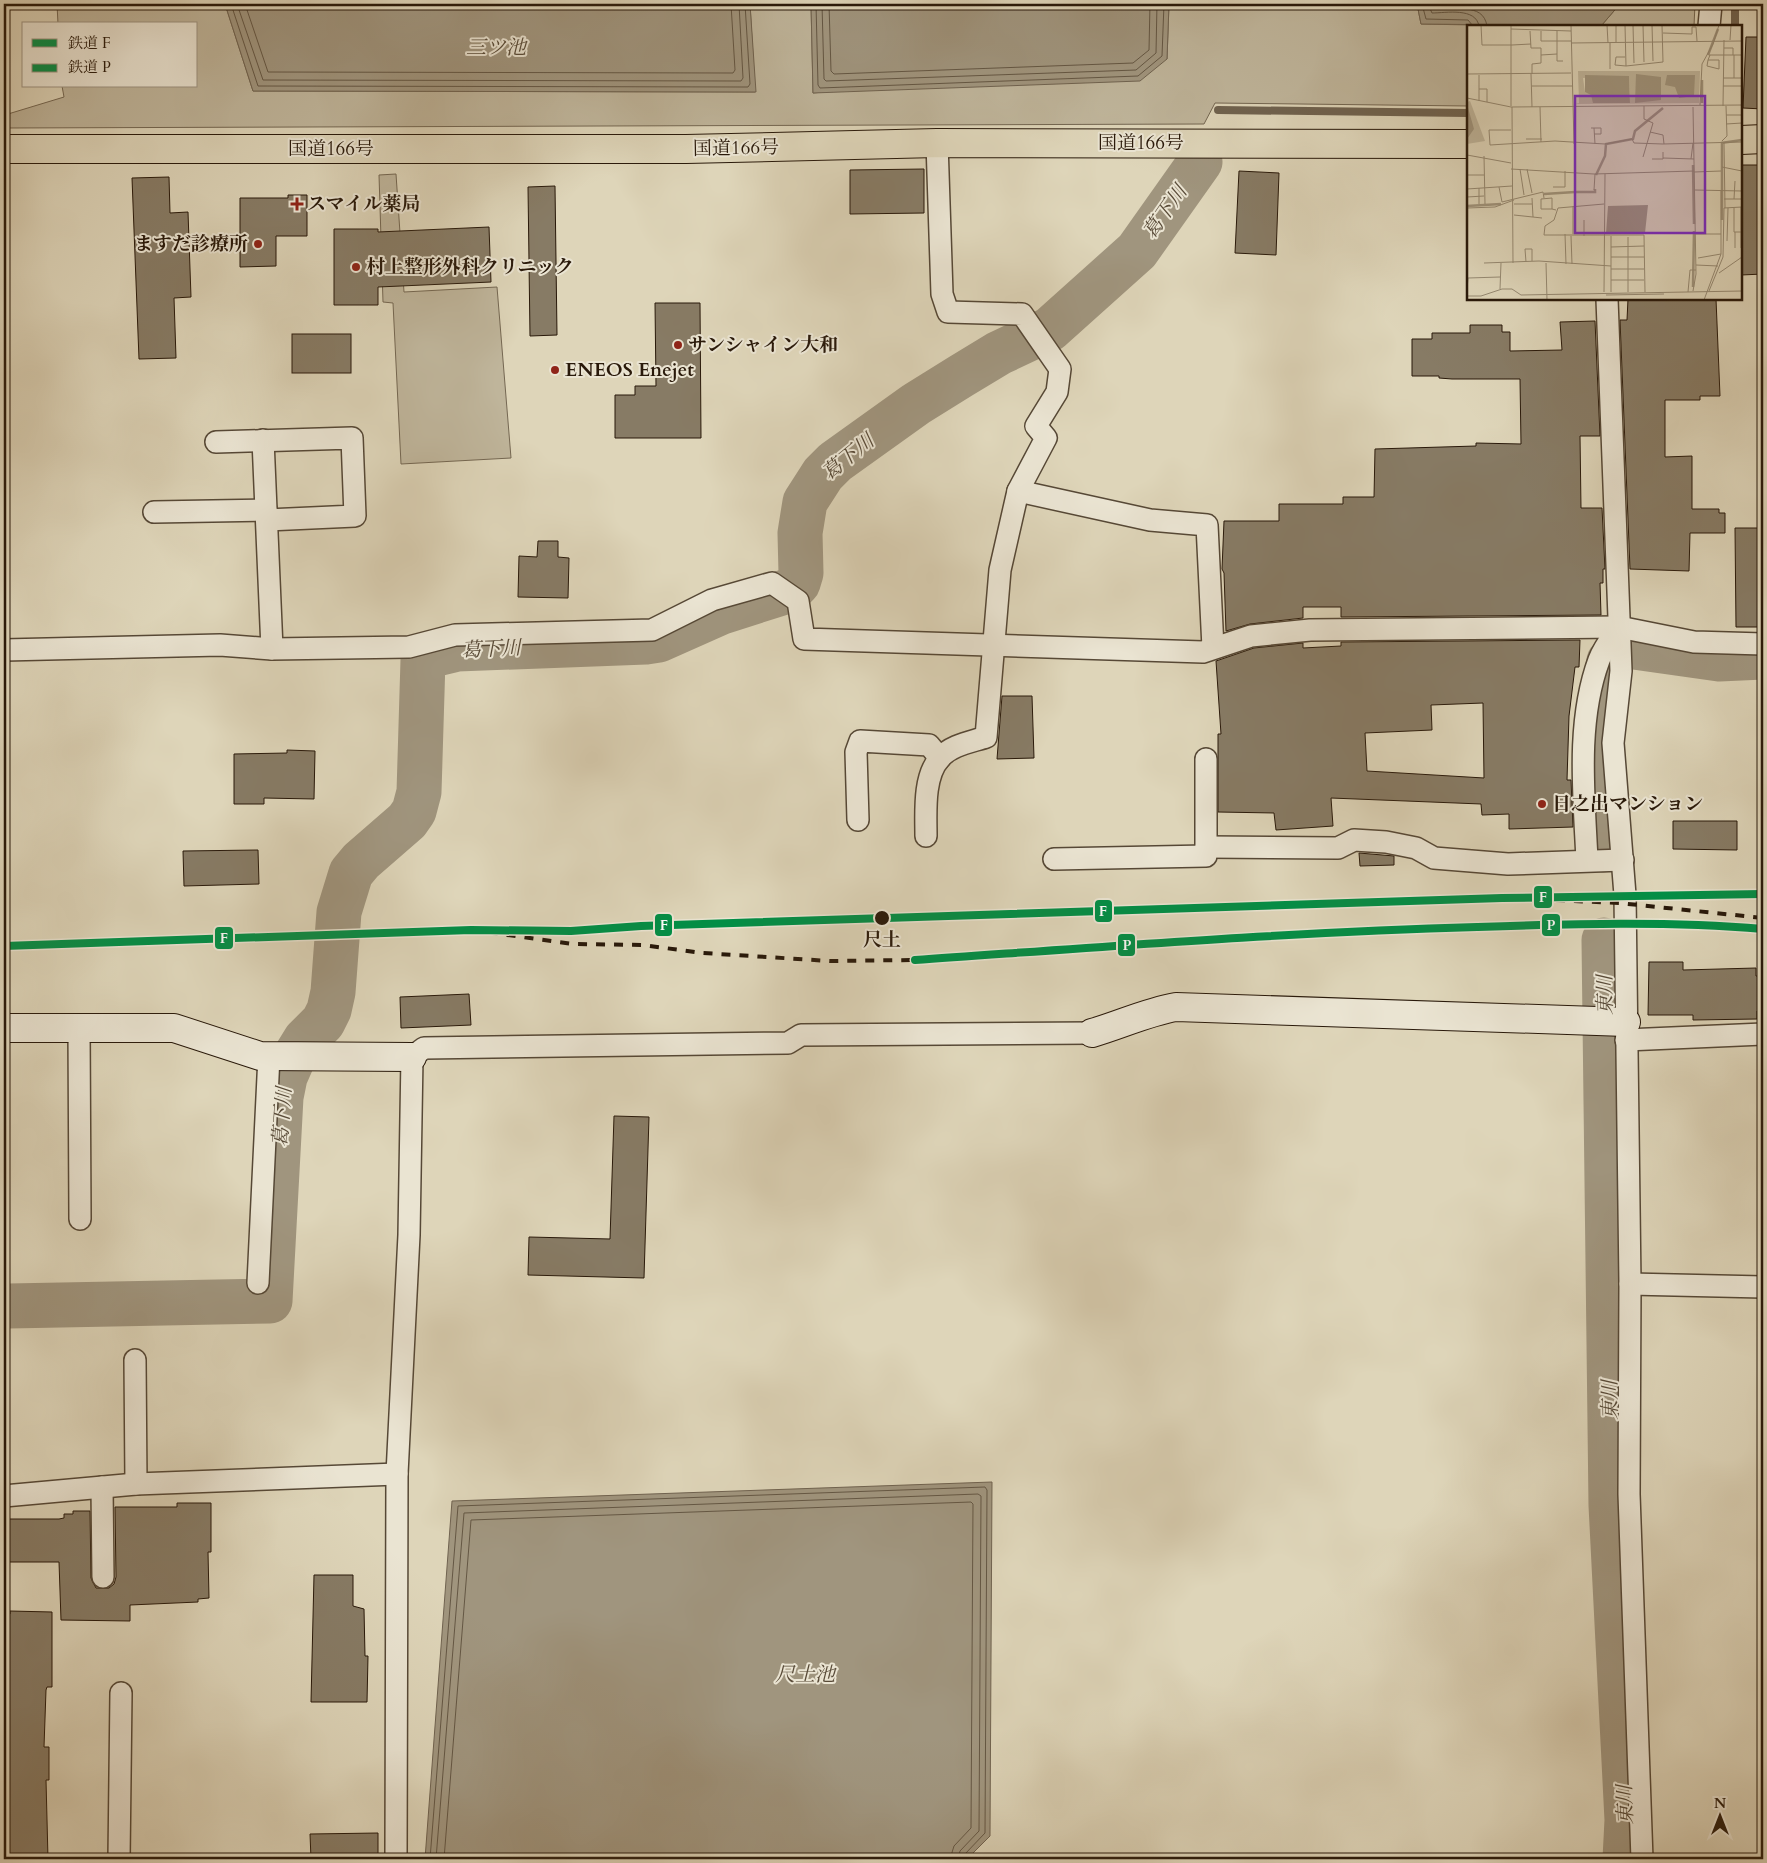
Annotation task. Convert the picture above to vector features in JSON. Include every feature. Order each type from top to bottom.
[{"type":"highway","points":[[1742,140],[1763,139]]},
{"type":"highway","name":"国道166号","points":[[4,149],[686,149],[937,142],[1467,144]]},
{"type":"street","points":[[1709,25],[1711,4]]},
{"type":"street","points":[[926,836],[926,813],[930,778],[940,758],[958,746],[986,737],[1000,570],[1018,491],[1046,438],[1036,426],[1057,392],[1060,369],[1022,314],[948,312],[942,294],[937,142]]},
{"type":"street","points":[[1607,300],[1621,671],[1613,743],[1623,860],[1618,1027],[1630,1284],[1629,1494],[1640,1735],[1642,1859]]},
{"type":"street","points":[[154,512],[355,516],[352,438],[216,442]]},
{"type":"street","points":[[263,440],[272,649]]},
{"type":"street","points":[[1018,491],[1150,520],[1207,525],[1213,648]]},
{"type":"street","points":[[4,650],[220,645],[272,649],[409,647],[455,634],[652,630],[712,600],[772,583],[798,601],[804,639],[1203,652],[1250,636],[1310,630],[1619,627],[1694,642],[1763,644]]},
{"type":"street","points":[[1587,860],[1584,790],[1586,732],[1590,691],[1599,659],[1619,627]]},
{"type":"street","points":[[858,820],[856,752],[860,741],[929,745],[940,758]]},
{"type":"street","points":[[1054,859],[1206,856],[1206,759]]},
{"type":"street","points":[[1206,847],[1338,848],[1354,840],[1386,842],[1416,848],[1434,858],[1508,864],[1623,860]]},
{"type":"street","points":[[4,1028],[174,1028],[260,1056],[310,1057],[412,1057],[424,1048],[788,1043],[801,1035],[1092,1032],[1126,1023],[1150,1012],[1176,1007],[1763,1034]]},
{"type":"street","points":[[79,1028],[80,1219]]},
{"type":"street","points":[[258,1283],[269,1056]]},
{"type":"street","points":[[396,1859],[397,1474],[409,1235],[412,1057]]},
{"type":"street","points":[[1630,1284],[1763,1287]]},
{"type":"street","points":[[135,1360],[136,1484]]},
{"type":"street","points":[[4,1496],[136,1484],[397,1474]]},
{"type":"street","points":[[102,1487],[103,1577]]},
{"type":"street","points":[[119,1859],[121,1693]]},
{"type":"shaded area","points":[[57,4],[225,4],[253,91],[755,92],[750,4],[811,4],[813,93],[1167,59],[1169,4],[1417,4],[1421,24],[1472,25],[1467,25],[1467,106],[1215,103],[1204,124],[6,128],[8,114],[64,97],[62,88],[198,88],[198,22],[58,22]]},
{"type":"shaded area","points":[[1620,4],[1695,4],[1694,25],[1602,25]]},
{"type":"shaded area","points":[[396,174],[404,292],[497,287],[511,458],[401,464],[393,303],[383,302],[379,175]]},
{"type":"water","name":"三ツ池","points":[[225,4],[750,4],[756,92],[253,91]]},
{"type":"water","points":[[811,4],[1169,4],[1167,59],[1140,81],[813,93]]},
{"type":"water","points":[[1417,4],[1620,4],[1602,25],[1421,24]]},
{"type":"water","name":"尺土池","points":[[992,1482],[990,1836],[967,1859],[425,1859],[452,1501]]},
{"type":"building","points":[[1746,37],[1763,37],[1763,109],[1743,108]]},
{"type":"building","points":[[1742,165],[1763,165],[1763,274],[1742,275]]},
{"type":"building","points":[[924,169],[924,213],[850,214],[850,170]]},
{"type":"building","points":[[1239,171],[1279,173],[1276,255],[1235,253]]},
{"type":"building","points":[[169,177],[170,213],[188,212],[191,297],[174,298],[176,358],[139,359],[132,178]]},
{"type":"building","points":[[555,186],[557,335],[530,336],[528,187]]},
{"type":"building","name":"ますだ診療所","points":[[288,195],[307,195],[307,236],[276,236],[276,266],[240,267],[240,198],[288,198]]},
{"type":"building","points":[[489,227],[491,282],[378,287],[378,305],[334,305],[334,229],[378,229],[378,232]]},
{"type":"building","points":[[1628,300],[1716,300],[1720,396],[1700,396],[1700,400],[1665,400],[1665,457],[1692,456],[1692,509],[1719,509],[1719,513],[1725,513],[1725,533],[1690,533],[1689,571],[1630,569],[1620,320],[1627,320]]},
{"type":"building","name":"サンシャイン大和","points":[[655,303],[700,303],[701,438],[615,438],[615,395],[635,395],[635,386],[656,386]]},
{"type":"building","points":[[1595,321],[1600,436],[1580,436],[1581,508],[1602,508],[1605,569],[1603,569],[1603,583],[1600,583],[1601,615],[1341,617],[1341,607],[1303,607],[1303,618],[1250,624],[1226,631],[1224,573],[1222,569],[1224,521],[1279,521],[1279,504],[1343,504],[1343,497],[1374,497],[1375,449],[1476,446],[1476,443],[1521,444],[1520,379],[1452,379],[1439,378],[1439,376],[1412,376],[1412,339],[1432,339],[1432,333],[1470,333],[1470,325],[1502,325],[1502,332],[1510,332],[1510,351],[1562,350],[1560,322]]},
{"type":"building","points":[[292,334],[351,334],[351,373],[292,373]]},
{"type":"building","points":[[1735,528],[1760,528],[1760,530],[1763,530],[1763,610],[1761,610],[1761,627],[1736,627]]},
{"type":"building","points":[[538,541],[558,541],[558,557],[569,558],[568,598],[518,597],[519,556],[537,557]]},
{"type":"building","points":[[1580,640],[1579,667],[1575,667],[1569,716],[1567,780],[1571,780],[1573,827],[1509,829],[1509,814],[1482,815],[1481,804],[1331,798],[1333,826],[1276,830],[1274,813],[1218,812],[1218,734],[1221,734],[1216,661],[1254,648],[1303,643],[1303,648],[1341,646],[1341,642]],"holes":[[[1483,703],[1484,778],[1367,771],[1365,733],[1432,730],[1431,705]]]},
{"type":"building","points":[[1002,696],[1032,696],[1034,758],[997,759]]},
{"type":"building","points":[[287,750],[315,751],[314,799],[264,798],[264,804],[234,804],[234,754],[287,753]]},
{"type":"building","points":[[1673,821],[1737,821],[1737,850],[1673,849]]},
{"type":"building","points":[[258,850],[259,884],[184,886],[183,851]]},
{"type":"building","points":[[1359,853],[1394,856],[1394,865],[1360,866]]},
{"type":"building","points":[[1649,962],[1683,962],[1683,970],[1756,968],[1756,976],[1763,976],[1763,1011],[1757,1011],[1757,1019],[1693,1020],[1693,1015],[1648,1015]]},
{"type":"building","points":[[469,994],[471,1025],[401,1028],[400,997]]},
{"type":"building","points":[[614,1116],[649,1117],[644,1278],[528,1275],[529,1237],[610,1239]]},
{"type":"building","points":[[177,1503],[211,1503],[211,1552],[208,1552],[209,1598],[198,1599],[198,1602],[130,1605],[130,1621],[61,1620],[59,1562],[4,1562],[4,1519],[59,1519],[64,1518],[64,1514],[73,1514],[73,1511],[90,1511],[91,1578],[96,1588],[109,1588],[114,1584],[116,1577],[115,1507],[177,1507]]},
{"type":"building","points":[[314,1575],[353,1575],[353,1606],[364,1609],[365,1656],[368,1656],[367,1702],[311,1702]]},
{"type":"building","points":[[10,1611],[52,1612],[52,1687],[47,1687],[46,1690],[44,1747],[49,1747],[49,1780],[46,1780],[48,1859],[4,1859],[5,1614],[10,1614]]},
{"type":"building","points":[[378,1833],[378,1859],[311,1859],[310,1834]]},
{"type":"waterway","name":"葛下川","points":[[1735,4],[1735,25]]},
{"type":"waterway","name":"葛下川","points":[[1218,110],[1467,113]]},
{"type":"waterway","name":"葛下川","points":[[9,1306],[270,1301],[281,1097],[285,1077],[305,1040],[323,1022],[329,1010],[333,992],[339,912],[351,873],[361,861],[407,821],[414,811],[419,792],[423,660],[436,654],[457,649],[659,640],[722,612],[791,590],[798,583],[801,573],[800,533],[805,502],[823,474],[835,462],[916,404],[999,353],[1050,329],[1137,251],[1200,162]]},
{"type":"waterway","name":"東川","points":[[1634,647],[1719,659],[1763,657]]},
{"type":"waterway","name":"東川","points":[[1603,850],[1598,713],[1609,661]]},
{"type":"waterway","name":"東川","points":[[1604,940],[1611,1505],[1627,1820],[1625,1859]]},
{"type":"waterway","name":"葛下川","points":[[4,1307],[9,1306]]},
{"type":"railway","points":[[1502,898],[1619,903],[1763,918]]},
{"type":"railway","points":[[471,930],[573,944],[642,945],[703,953],[830,961],[915,960]]},
{"type":"rail line","name":"F","points":[[4,946],[471,930],[571,931],[641,926],[1502,898],[1763,894]]},
{"type":"rail line","name":"P","points":[[915,960],[1407,929],[1620,924],[1727,926],[1763,929]]},
{"type":"place","name":"スマイル薬局","points":[[297,204]]},
{"type":"place","name":"ますだ診療所","points":[[258,244]]},
{"type":"place","name":"村上整形外科クリニック","points":[[356,267]]},
{"type":"place","name":"サンシャイン大和","points":[[678,345]]},
{"type":"place","name":"ENEOS Enejet","points":[[555,370]]},
{"type":"place","name":"日之出マンション","points":[[1542,804]]},
{"type":"place","name":"尺土","points":[[882,918]]}]
